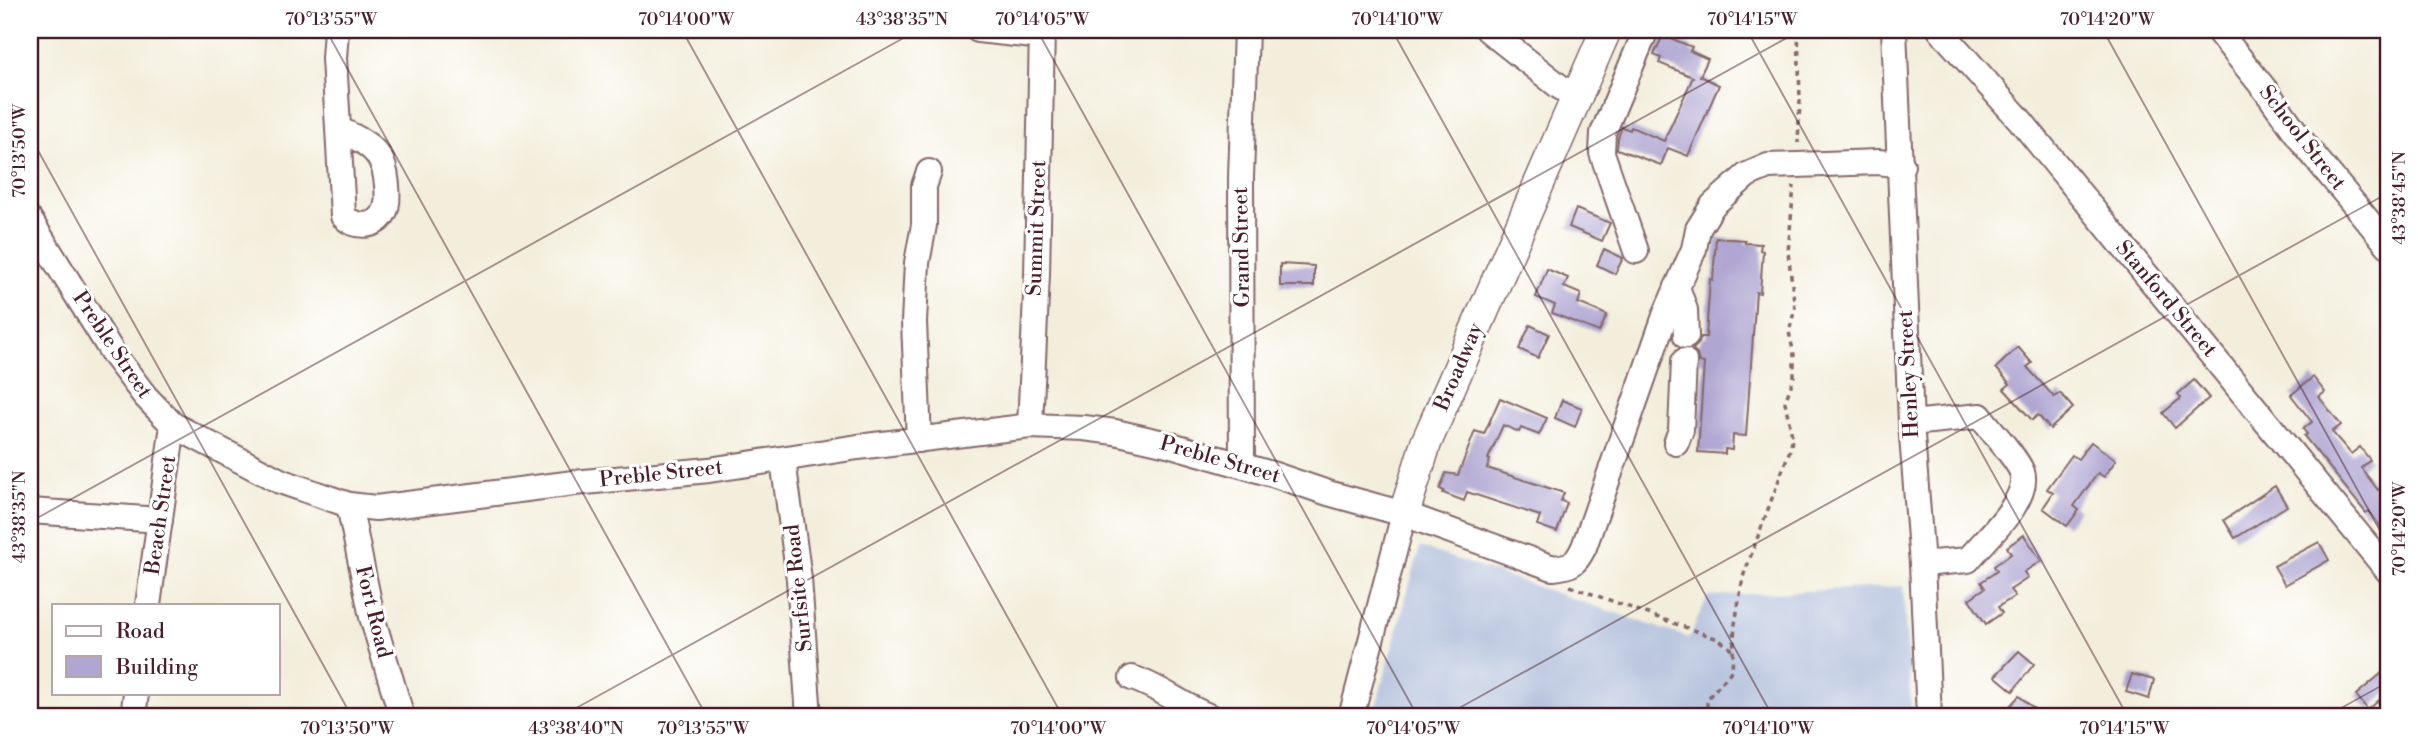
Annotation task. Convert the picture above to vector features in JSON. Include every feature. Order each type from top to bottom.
[{"type":"main road","name":"Broadway","points":[[1404,514],[1426,443],[1605,30]]},
{"type":"street","points":[[336,30],[334,58],[339,129]]},
{"type":"street","points":[[978,30],[1042,33]]},
{"type":"street","name":"Grand Street","points":[[1241,465],[1241,177],[1245,30]]},
{"type":"street","points":[[1488,30],[1560,87],[1576,96]]},
{"type":"street","points":[[1636,251],[1602,153],[1603,132],[1646,30]]},
{"type":"street","name":"Henley Street","points":[[1894,30],[1902,165],[1911,423],[1922,564],[1929,717]]},
{"type":"street","name":"Stanford Street","points":[[1940,30],[2020,121],[2388,571]]},
{"type":"street","name":"School Street","points":[[2217,30],[2305,145],[2388,245]]},
{"type":"street","name":"Summit Street","points":[[1030,426],[1037,274],[1042,33]]},
{"type":"street","points":[[1566,567],[1577,561],[1584,547],[1666,313],[1694,249],[1698,229],[1713,205],[1747,175],[1768,166],[1878,162],[1902,165]]},
{"type":"street","points":[[919,440],[914,322],[917,263],[925,225],[924,186],[929,172]]},
{"type":"street","name":"Preble Street","points":[[30,220],[114,355],[145,396],[173,425],[280,481],[349,505],[376,508],[783,460],[858,447],[1030,426],[1084,428],[1115,432],[1241,465],[1404,514],[1553,568],[1566,567]]},
{"type":"street","points":[[1677,287],[1685,310],[1686,336]]},
{"type":"street","points":[[1676,443],[1681,430],[1684,361]]},
{"type":"street","points":[[1911,423],[1980,416],[2021,470],[2025,485],[2019,500],[1968,560],[1922,564]]},
{"type":"street","name":"Beach Street","points":[[148,604],[173,425]]},
{"type":"street","name":"Surfsite Road","points":[[783,460],[799,579],[809,717]]},
{"type":"street","name":"Fort Road","points":[[349,505],[372,617],[402,717]]},
{"type":"street","points":[[30,511],[160,520]]},
{"type":"street","name":"Broadway","points":[[1352,717],[1404,514]]},
{"type":"street","points":[[1132,678],[1149,683],[1192,710],[1212,717]]},
{"type":"street","points":[[133,717],[136,694]]},
{"type":"path","points":[[1798,30],[1798,145]]},
{"type":"path","points":[[1707,717],[1707,703],[1711,694],[1732,669],[1743,577],[1791,447],[1792,436],[1785,402],[1794,377],[1794,355],[1788,332],[1795,307],[1788,252],[1794,186]]},
{"type":"path","points":[[1566,567],[1571,588],[1718,639],[1733,650]]},
{"type":"shaded area","points":[[1420,547],[1689,638],[1708,596],[1903,586],[1912,717],[1373,717]]},
{"type":"building","points":[[1663,35],[1692,47],[1690,51],[1708,59],[1700,76],[1719,85],[1688,156],[1668,148],[1661,165],[1617,149],[1622,127],[1630,130],[1631,127],[1664,141],[1693,77],[1659,63],[1661,58],[1654,55]]},
{"type":"building","points":[[1576,209],[1610,223],[1602,241],[1569,227]]},
{"type":"building","points":[[1716,238],[1761,244],[1760,250],[1763,251],[1760,293],[1756,292],[1746,436],[1733,435],[1732,450],[1725,449],[1725,454],[1698,452],[1704,363],[1699,362],[1693,349],[1701,337],[1706,337]]},
{"type":"building","points":[[1604,249],[1623,258],[1615,274],[1597,265]]},
{"type":"building","points":[[1280,264],[1314,266],[1314,286],[1280,286]]},
{"type":"building","points":[[1547,269],[1568,278],[1564,287],[1581,294],[1578,303],[1607,315],[1599,332],[1552,313],[1555,305],[1536,297]]},
{"type":"building","points":[[1530,325],[1549,334],[1538,358],[1519,349]]},
{"type":"building","points":[[2018,347],[2032,363],[2027,367],[2054,397],[2060,393],[2073,408],[2050,429],[2038,415],[2032,420],[2004,389],[2010,384],[1996,368]]},
{"type":"building","points":[[2313,377],[2325,392],[2319,397],[2341,425],[2332,432],[2351,454],[2360,447],[2370,460],[2361,468],[2378,490],[2388,482],[2388,536],[2304,436],[2307,434],[2303,429],[2312,422],[2291,395]]},
{"type":"building","points":[[2194,380],[2209,398],[2175,428],[2163,413],[2181,398],[2178,394]]},
{"type":"building","points":[[1500,398],[1547,418],[1539,435],[1521,428],[1519,432],[1503,425],[1488,459],[1487,468],[1564,493],[1561,501],[1567,503],[1557,532],[1537,525],[1540,516],[1467,492],[1464,501],[1443,493],[1440,489],[1446,473],[1458,475],[1475,431],[1484,434]]},
{"type":"building","points":[[1562,400],[1582,408],[1575,427],[1555,418]]},
{"type":"building","points":[[2091,442],[2116,460],[2104,477],[2098,473],[2074,506],[2079,510],[2067,526],[2043,508],[2053,493],[2047,489],[2072,455],[2078,459]]},
{"type":"building","points":[[2275,486],[2287,506],[2235,538],[2224,520]]},
{"type":"building","points":[[2024,535],[2041,561],[2024,572],[2028,578],[2010,590],[2015,596],[1998,607],[2002,613],[1986,624],[1969,599],[1985,588],[1981,582],[1997,571],[1994,566],[2011,554],[2007,547]]},
{"type":"building","points":[[2319,542],[2329,560],[2285,585],[2274,566]]},
{"type":"building","points":[[2019,651],[2034,664],[2013,691],[1995,676]]},
{"type":"building","points":[[2388,668],[2388,692],[2368,710],[2356,695]]},
{"type":"building","points":[[2132,674],[2154,680],[2149,699],[2126,692]]},
{"type":"building","points":[[2019,696],[2044,717],[2000,717]]}]
